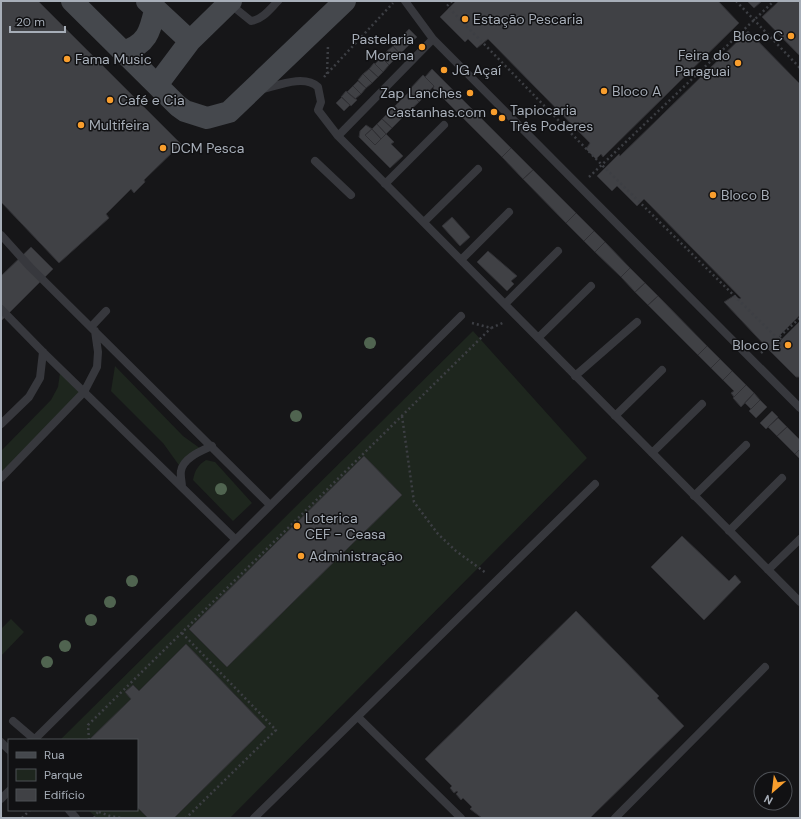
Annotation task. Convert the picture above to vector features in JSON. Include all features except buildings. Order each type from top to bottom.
[{"type":"main road","points":[[72,1],[185,111],[207,118],[228,112],[346,1]]},
{"type":"main road","points":[[158,85],[190,41],[230,2]]},
{"type":"main road","points":[[123,52],[139,45],[145,39],[150,30],[151,5]]},
{"type":"main road","points":[[151,5],[190,41]]},
{"type":"lane","points":[[230,2],[250,21],[254,21],[259,20],[278,1]]},
{"type":"lane","points":[[405,1],[433,39],[578,186],[753,359],[800,408]]},
{"type":"lane","points":[[338,136],[433,39]]},
{"type":"lane","points":[[251,92],[309,80],[316,85],[321,102],[318,110],[338,136],[800,602]]},
{"type":"lane","points":[[385,184],[444,125]]},
{"type":"lane","points":[[315,161],[351,196]]},
{"type":"lane","points":[[424,222],[478,169]]},
{"type":"lane","points":[[461,260],[510,212]]},
{"type":"lane","points":[[1,235],[30,267],[270,505]]},
{"type":"lane","points":[[505,304],[558,251]]},
{"type":"lane","points":[[538,338],[591,286]]},
{"type":"lane","points":[[1,309],[43,352],[235,539]]},
{"type":"lane","points":[[1,478],[84,392],[96,367],[98,352],[93,329],[106,311]]},
{"type":"lane","points":[[13,721],[34,739],[459,318]]},
{"type":"lane","points":[[575,376],[637,322]]},
{"type":"lane","points":[[1,424],[28,397],[40,378],[43,352]]},
{"type":"lane","points":[[615,416],[662,370]]},
{"type":"lane","points":[[652,453],[702,404]]},
{"type":"lane","points":[[694,496],[746,445]]},
{"type":"lane","points":[[182,487],[181,471],[185,463],[190,458],[212,446]]},
{"type":"lane","points":[[729,531],[782,478]]},
{"type":"lane","points":[[254,818],[595,484]]},
{"type":"lane","points":[[768,570],[800,539]]},
{"type":"lane","points":[[614,818],[765,667]]},
{"type":"lane","points":[[358,717],[461,818]]},
{"type":"path","points":[[316,85],[394,1]]},
{"type":"path","points":[[452,1],[447,6],[602,166],[778,339]]},
{"type":"path","points":[[736,1],[800,68]]},
{"type":"path","points":[[578,186],[602,166],[774,1]]},
{"type":"path","points":[[89,739],[88,725],[402,415],[491,328],[517,317]]},
{"type":"path","points":[[459,318],[491,328]]},
{"type":"path","points":[[753,359],[778,339],[800,318]]},
{"type":"path","points":[[402,415],[414,502],[438,534],[447,543],[496,581]]},
{"type":"path","points":[[182,633],[276,730],[186,818]]},
{"type":"path","points":[[94,818],[99,811],[122,818]]},
{"type":"green space","points":[[473,331],[587,458],[230,818],[97,818],[89,811],[138,811],[138,739],[61,739]]},
{"type":"green space","points":[[115,366],[183,436],[201,449],[181,468],[163,443],[111,391]]},
{"type":"green space","points":[[60,373],[80,393],[1,473],[1,451],[51,400],[58,387]]},
{"type":"green space","points":[[206,460],[215,462],[252,503],[233,521],[193,480],[197,468]]},
{"type":"green space","points":[[11,619],[24,632],[1,656],[1,629]]},
{"type":"place","name":"Estação Pescaria","points":[[465,19]]},
{"type":"place","name":"Bloco C","points":[[791,36]]},
{"type":"place","name":"Pastelaria Morena","points":[[422,47]]},
{"type":"place","name":"Fama Music","points":[[67,59]]},
{"type":"place","name":"Feira do Paraguai","points":[[738,63]]},
{"type":"place","name":"JG Açaí","points":[[444,70]]},
{"type":"place","name":"Bloco A","points":[[604,91]]},
{"type":"place","name":"Zap Lanches","points":[[470,93]]},
{"type":"place","name":"Café e Cia","points":[[110,100]]},
{"type":"place","name":"Castanhas.com","points":[[494,112]]},
{"type":"place","name":"Tapiocaria Três Poderes","points":[[502,118]]},
{"type":"place","name":"Multifeira","points":[[81,125]]},
{"type":"place","name":"DCM Pesca","points":[[163,148]]},
{"type":"place","name":"Bloco B","points":[[713,195]]},
{"type":"place","name":"Bloco E","points":[[788,345]]},
{"type":"place","name":"Loterica CEF - Ceasa","points":[[297,526]]},
{"type":"place","name":"Administração","points":[[301,556]]}]
